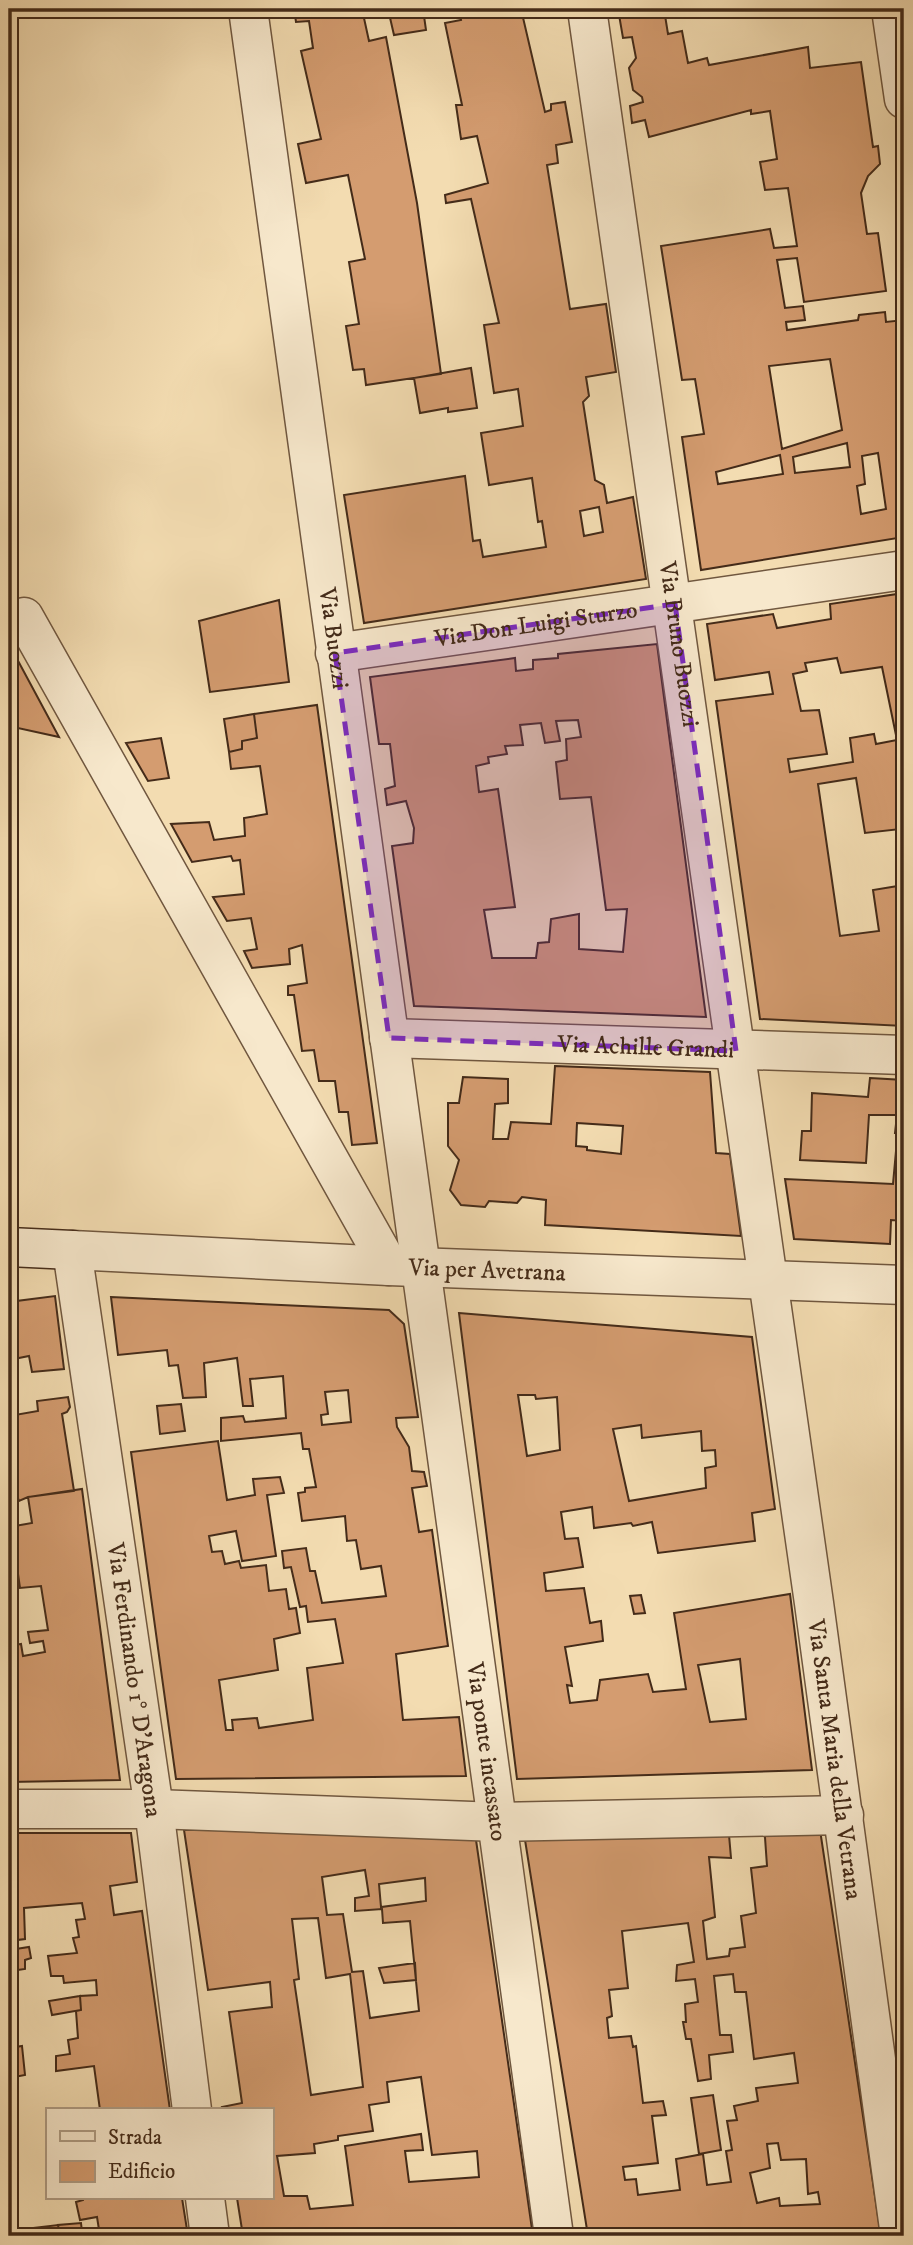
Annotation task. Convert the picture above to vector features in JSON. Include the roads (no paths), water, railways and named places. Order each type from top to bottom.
[{"type":"street","name":"Via Buozzi","points":[[248,9],[389,1038],[405,1267]]},
{"type":"street","name":"Via Bruno Buozzi","points":[[587,9],[771,1282]]},
{"type":"street","points":[[891,9],[904,99]]},
{"type":"street","name":"Via Don Luigi Sturzo","points":[[335,653],[904,570]]},
{"type":"street","points":[[24,617],[405,1267]]},
{"type":"street","name":"Via Achille Grandi","points":[[389,1038],[904,1055]]},
{"type":"street","name":"Via per Avetrana","points":[[9,1247],[405,1267],[904,1285]]},
{"type":"street","name":"Via Ferdinando 1° D'Aragona","points":[[72,1250],[154,1809],[192,2108]]},
{"type":"street","name":"Via ponte incassato","points":[[405,1267],[498,1822],[554,2236]]},
{"type":"street","name":"Via Santa Maria della Vetrana","points":[[771,1282],[900,2236]]},
{"type":"street","points":[[9,1809],[154,1809],[498,1822],[844,1815]]},
{"type":"street","points":[[205,2200],[210,2236]]}]
